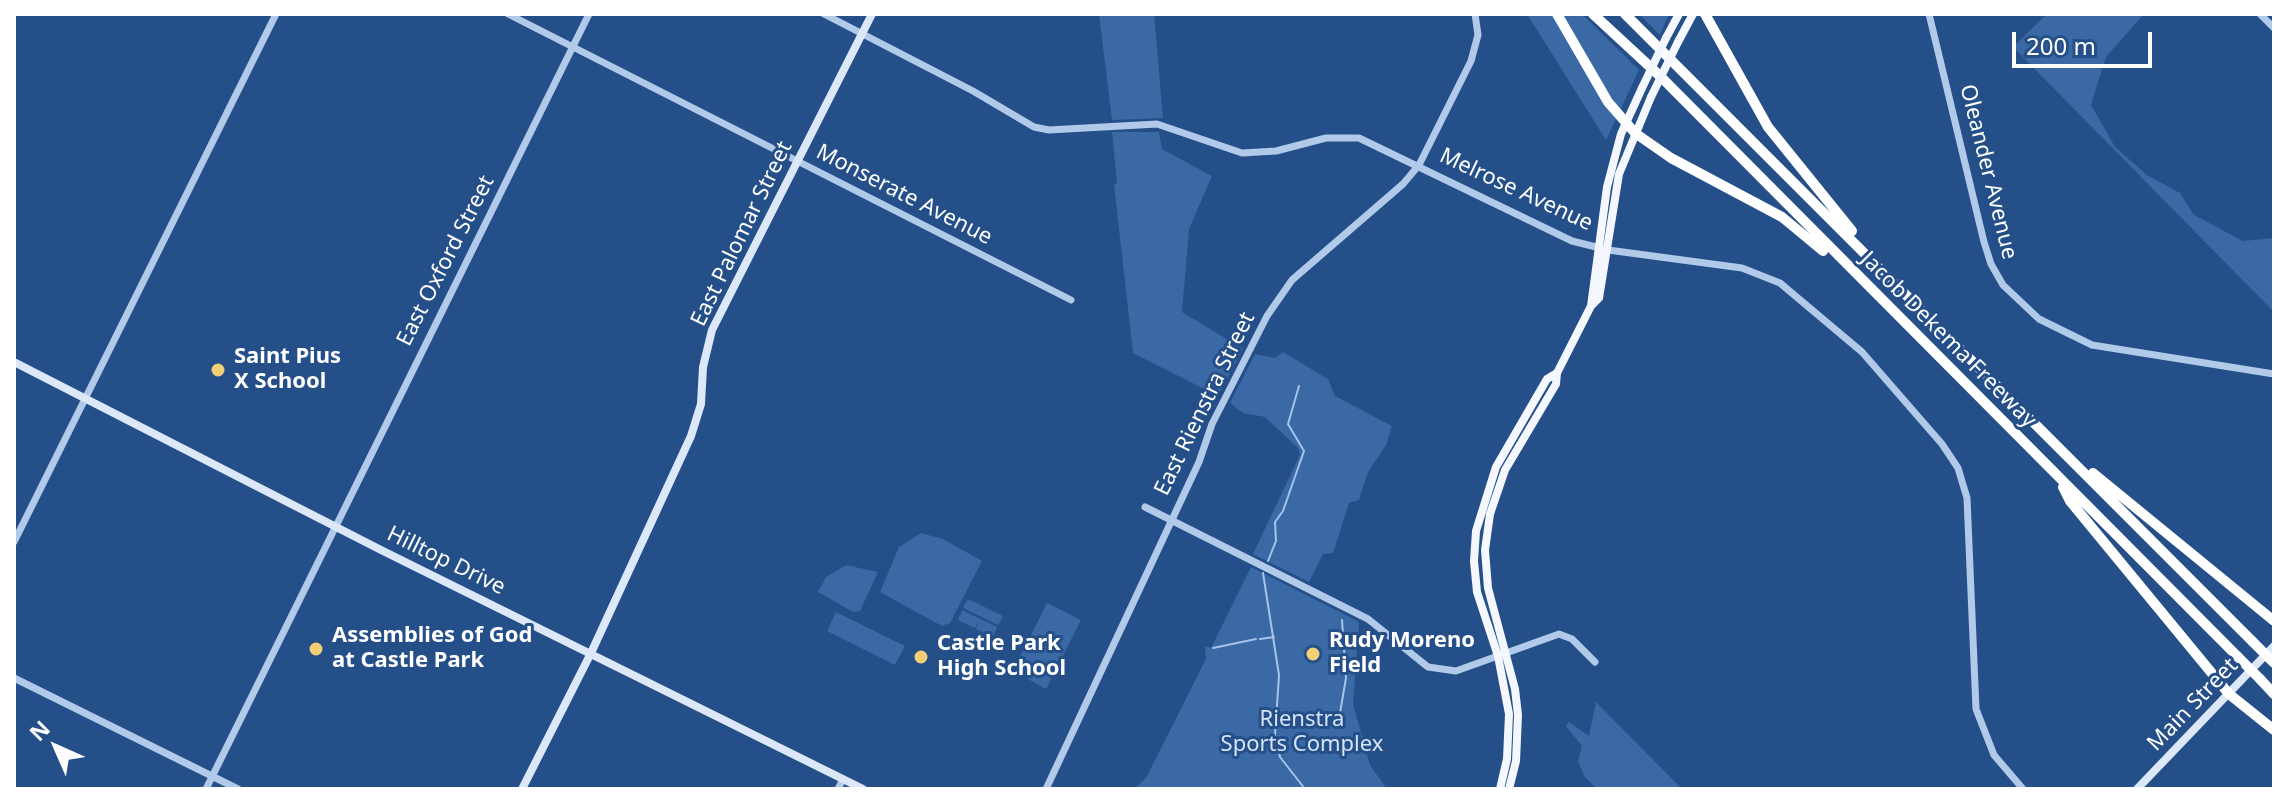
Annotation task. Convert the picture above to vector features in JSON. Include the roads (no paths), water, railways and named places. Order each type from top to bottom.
[{"type":"highway","points":[[1557,14],[1608,102],[1635,133],[1671,158],[1782,217],[1862,283]]},
{"type":"highway","name":"Jacob Dekema Freeway","points":[[1593,14],[1660,76],[1862,283],[2274,694]]},
{"type":"highway","name":"Jacob Dekema Freeway","points":[[1625,14],[2274,663]]},
{"type":"highway","points":[[1705,14],[1768,127],[1888,277]]},
{"type":"highway","points":[[2057,445],[2274,621]]},
{"type":"highway","points":[[2058,478],[2070,501],[2229,694],[2274,730]]},
{"type":"main road","name":"East Palomar Street","points":[[522,789],[591,653],[692,433],[701,404],[704,358],[712,330],[872,14]]},
{"type":"main road","points":[[1509,789],[1516,761],[1518,715],[1488,588],[1487,531],[1505,470],[1547,379],[1557,373],[1602,290],[1607,187],[1625,124],[1679,14]]},
{"type":"main road","points":[[1603,249],[1619,174],[1651,97],[1693,14]]},
{"type":"main road","name":"Hilltop Drive","points":[[14,362],[863,789]]},
{"type":"main road","name":"Main Street","points":[[2137,789],[2274,646]]},
{"type":"main road","points":[[1500,789],[1510,726],[1502,654]]},
{"type":"street","points":[[14,542],[276,14]]},
{"type":"street","name":"Monserate Avenue","points":[[508,14],[1071,300]]},
{"type":"street","name":"East Oxford Street","points":[[206,789],[589,14]]},
{"type":"street","name":"Melrose Avenue","points":[[824,14],[1034,127],[1049,130],[1157,124],[1242,153],[1276,151],[1310,140],[1348,137],[1370,142],[1572,241],[1603,249],[1742,268],[1780,283],[1856,346],[1942,444],[1958,468],[1967,498],[1976,709],[1994,755],[2023,789]]},
{"type":"street","name":"East Rienstra Street","points":[[1046,789],[1199,462],[1212,424],[1281,293],[1307,266],[1403,184],[1419,165],[1471,61],[1478,35],[1475,14]]},
{"type":"street","name":"Oleander Avenue","points":[[1929,14],[1991,264],[2008,291],[2039,319],[2092,345],[2274,374]]},
{"type":"street","points":[[2260,14],[2274,28]]},
{"type":"street","points":[[1145,507],[1380,625],[1428,667],[1456,671],[1559,634],[1572,639],[1595,662]]},
{"type":"street","points":[[14,678],[238,789]]},
{"type":"street","points":[[838,789],[843,779]]},
{"type":"waterway","points":[[1268,561],[1276,541],[1275,522],[1283,511],[1304,451],[1288,424],[1299,386]]},
{"type":"waterway","points":[[1263,573],[1279,675],[1275,735],[1280,757],[1305,789]]},
{"type":"waterway","points":[[1340,713],[1346,678],[1342,620]]},
{"type":"waterway","points":[[1260,639],[1274,637]]},
{"type":"waterway","points":[[1213,648],[1256,639]]},
{"type":"place","name":"Saint Pius X School","points":[[218,370]]},
{"type":"place","name":"Assemblies of God at Castle Park","points":[[316,649]]},
{"type":"place","name":"Rudy Moreno Field","points":[[1313,654]]},
{"type":"place","name":"Castle Park High School","points":[[921,657]]},
{"type":"park label","name":"Rienstra Sports Complex","points":[[1302,732]]}]
